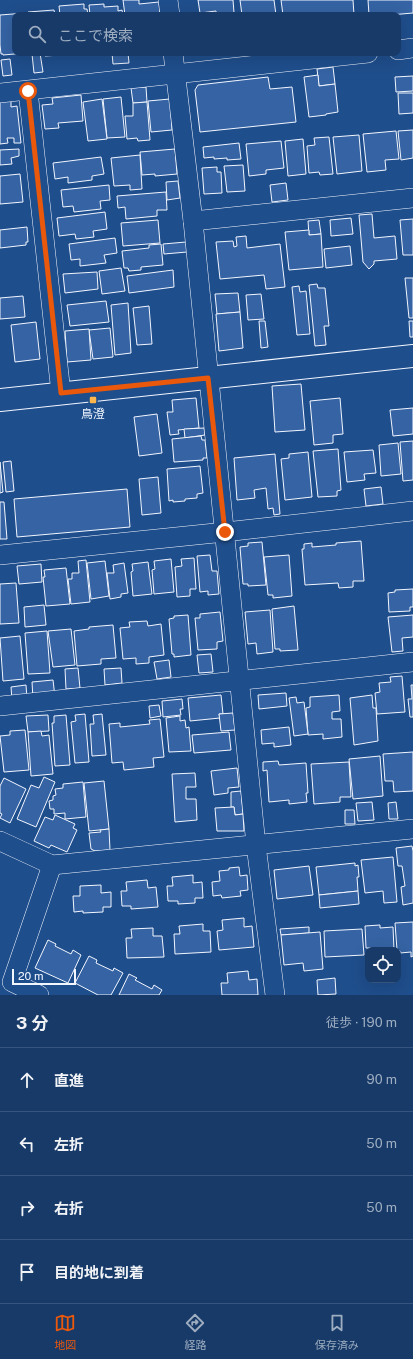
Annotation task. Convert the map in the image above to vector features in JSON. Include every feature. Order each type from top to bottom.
[{"type":"street","points":[[168,0],[170,12]]},
{"type":"street","points":[[401,50],[413,48]]},
{"type":"street","points":[[173,56],[193,221],[256,845],[275,995]]},
{"type":"street","points":[[0,93],[342,56]]},
{"type":"street","points":[[28,91],[61,393]]},
{"type":"street","points":[[193,221],[413,198]]},
{"type":"street","points":[[0,400],[413,356]]},
{"type":"street","points":[[0,555],[413,511]]},
{"type":"street","points":[[0,706],[240,682],[413,662]]},
{"type":"street","points":[[0,841],[52,865],[413,829]]},
{"type":"street","points":[[39,995],[10,989],[52,865]]},
{"type":"building","points":[[123,0],[139,0],[139,4],[159,2],[160,12],[125,12]]},
{"type":"building","points":[[198,0],[233,0],[234,12],[200,12]]},
{"type":"building","points":[[240,0],[274,0],[276,12],[242,12]]},
{"type":"building","points":[[281,0],[353,0],[354,12],[283,12]]},
{"type":"building","points":[[368,0],[413,0],[413,13],[401,14],[401,12],[369,12]]},
{"type":"building","points":[[84,4],[84,9],[87,9],[88,12],[60,12],[59,6]]},
{"type":"building","points":[[104,4],[104,7],[118,6],[118,11],[122,10],[122,12],[90,12],[89,5]]},
{"type":"building","points":[[54,10],[54,12],[28,12]]},
{"type":"building","points":[[12,14],[12,54],[1,54],[0,15]]},
{"type":"building","points":[[32,56],[40,56],[43,72],[34,73]]},
{"type":"building","points":[[112,56],[128,56],[129,63],[113,64]]},
{"type":"building","points":[[10,59],[12,75],[3,76],[1,60]]},
{"type":"building","points":[[333,67],[335,84],[319,86],[317,69]]},
{"type":"building","points":[[318,75],[319,86],[335,84],[338,112],[309,117],[304,77]]},
{"type":"building","points":[[413,76],[413,91],[396,92],[395,77]]},
{"type":"building","points":[[268,77],[270,89],[292,87],[296,122],[200,132],[195,90],[198,85]]},
{"type":"building","points":[[146,87],[147,102],[133,103],[131,88]]},
{"type":"building","points":[[398,93],[413,93],[413,113],[399,114]]},
{"type":"building","points":[[81,95],[83,121],[58,123],[59,128],[45,129],[42,105],[53,104],[52,98]]},
{"type":"building","points":[[121,97],[125,137],[107,138],[103,99]]},
{"type":"building","points":[[102,99],[107,139],[88,141],[83,102]]},
{"type":"building","points":[[170,99],[172,130],[151,132],[148,101]]},
{"type":"building","points":[[11,101],[11,107],[17,106],[21,143],[14,143],[14,138],[7,138],[8,143],[0,144],[0,102]]},
{"type":"building","points":[[147,102],[150,140],[138,141],[137,138],[127,139],[125,116],[133,116],[133,103]]},
{"type":"building","points":[[413,130],[413,158],[401,160],[398,131]]},
{"type":"building","points":[[396,131],[399,159],[385,160],[386,170],[367,172],[363,134]]},
{"type":"building","points":[[359,135],[362,171],[337,174],[333,137]]},
{"type":"building","points":[[329,137],[333,174],[320,175],[319,172],[309,173],[307,146],[315,145],[314,138]]},
{"type":"building","points":[[303,139],[306,174],[288,176],[285,141]]},
{"type":"building","points":[[281,141],[284,168],[266,170],[266,174],[249,176],[246,144]]},
{"type":"building","points":[[239,143],[241,159],[227,160],[227,158],[204,158],[203,147]]},
{"type":"building","points":[[19,149],[19,156],[11,158],[12,164],[0,165],[0,150]]},
{"type":"building","points":[[175,149],[177,174],[155,176],[155,174],[142,175],[140,152]]},
{"type":"building","points":[[140,155],[142,189],[130,190],[130,185],[114,186],[111,158]]},
{"type":"building","points":[[101,157],[104,174],[92,176],[92,180],[68,183],[68,177],[55,179],[53,163]]},
{"type":"building","points":[[243,165],[245,191],[227,192],[224,166]]},
{"type":"building","points":[[217,167],[217,172],[221,172],[222,193],[204,194],[202,168]]},
{"type":"building","points":[[20,174],[23,202],[0,204],[0,176]]},
{"type":"building","points":[[178,181],[180,198],[167,200],[166,182]]},
{"type":"building","points":[[286,183],[288,200],[272,202],[270,185]]},
{"type":"building","points":[[109,185],[110,200],[100,201],[101,209],[74,212],[73,206],[63,207],[61,190]]},
{"type":"building","points":[[166,192],[167,210],[157,210],[157,216],[126,219],[125,207],[118,208],[117,196]]},
{"type":"building","points":[[105,212],[107,229],[93,231],[94,237],[76,239],[75,234],[59,236],[57,218]]},
{"type":"building","points":[[372,214],[374,238],[395,236],[397,259],[374,261],[374,264],[369,269],[363,262],[359,215]]},
{"type":"building","points":[[351,218],[353,234],[331,236],[330,220]]},
{"type":"building","points":[[413,219],[413,255],[403,255],[400,220]]},
{"type":"building","points":[[158,220],[160,243],[123,246],[121,223]]},
{"type":"building","points":[[319,220],[321,234],[309,235],[308,221]]},
{"type":"building","points":[[27,227],[28,242],[26,242],[26,245],[0,248],[0,230]]},
{"type":"building","points":[[309,230],[309,235],[321,234],[323,267],[289,270],[285,232]]},
{"type":"building","points":[[246,236],[247,248],[280,244],[285,287],[266,289],[264,275],[220,279],[216,242],[233,241],[234,247],[237,246],[236,237]]},
{"type":"building","points":[[115,238],[117,253],[104,255],[106,263],[80,266],[80,259],[71,260],[69,244]]},
{"type":"building","points":[[186,242],[187,252],[164,254],[163,244]]},
{"type":"building","points":[[161,244],[163,265],[141,267],[141,270],[129,271],[128,268],[124,268],[122,251],[149,248],[149,245]]},
{"type":"building","points":[[350,246],[352,265],[326,268],[324,249]]},
{"type":"building","points":[[121,268],[125,291],[102,294],[99,271]]},
{"type":"building","points":[[173,270],[174,287],[129,293],[127,276]]},
{"type":"building","points":[[97,272],[98,289],[65,293],[63,274]]},
{"type":"building","points":[[405,278],[413,278],[413,318],[409,318]]},
{"type":"building","points":[[317,284],[318,288],[325,288],[329,326],[324,326],[326,345],[315,346],[309,285]]},
{"type":"building","points":[[299,286],[300,292],[306,291],[310,334],[297,335],[292,287]]},
{"type":"building","points":[[238,293],[240,312],[217,314],[215,294]]},
{"type":"building","points":[[261,294],[264,319],[248,320],[246,295]]},
{"type":"building","points":[[23,296],[25,317],[0,319],[0,298]]},
{"type":"building","points":[[106,301],[109,322],[70,326],[67,305]]},
{"type":"building","points":[[128,303],[131,353],[115,355],[111,305]]},
{"type":"building","points":[[149,306],[152,344],[137,345],[133,308]]},
{"type":"building","points":[[240,312],[243,348],[219,351],[216,314]]},
{"type":"building","points":[[259,321],[265,321],[268,347],[261,348]]},
{"type":"building","points":[[409,321],[413,321],[413,337],[410,337]]},
{"type":"building","points":[[36,322],[40,359],[15,362],[11,325]]},
{"type":"building","points":[[110,328],[113,357],[93,359],[89,330]]},
{"type":"building","points":[[89,329],[91,360],[67,362],[65,331]]},
{"type":"building","points":[[301,384],[305,430],[275,432],[272,386]]},
{"type":"building","points":[[196,398],[199,428],[178,430],[179,434],[170,435],[167,412],[173,412],[172,400]]},
{"type":"building","points":[[340,398],[343,434],[333,435],[333,443],[314,445],[310,401]]},
{"type":"building","points":[[413,408],[413,434],[393,436],[390,410]]},
{"type":"building","points":[[157,414],[162,453],[139,456],[134,417]]},
{"type":"building","points":[[204,428],[205,435],[185,438],[184,429]]},
{"type":"building","points":[[201,436],[202,440],[205,440],[207,458],[203,458],[203,460],[174,462],[172,439]]},
{"type":"building","points":[[413,441],[413,480],[403,481],[400,442]]},
{"type":"building","points":[[398,443],[401,474],[381,476],[379,445]]},
{"type":"building","points":[[338,449],[341,490],[337,491],[337,496],[318,497],[313,451]]},
{"type":"building","points":[[373,450],[376,473],[364,474],[365,480],[347,482],[344,452]]},
{"type":"building","points":[[308,452],[312,497],[285,500],[281,459],[289,458],[289,454]]},
{"type":"building","points":[[275,454],[280,514],[274,515],[273,508],[268,509],[266,488],[254,490],[255,498],[237,500],[234,458]]},
{"type":"building","points":[[11,461],[14,491],[6,492],[3,462]]},
{"type":"building","points":[[0,462],[3,492],[0,493]]},
{"type":"building","points":[[200,466],[203,493],[197,494],[197,498],[185,499],[185,501],[169,501],[167,469]]},
{"type":"building","points":[[158,477],[161,513],[142,515],[139,479]]},
{"type":"building","points":[[381,487],[383,504],[366,506],[364,489]]},
{"type":"building","points":[[127,489],[130,527],[17,537],[14,499]]},
{"type":"building","points":[[0,502],[4,502],[7,539],[0,539]]},
{"type":"building","points":[[361,541],[364,581],[353,581],[353,587],[339,588],[338,583],[305,585],[302,549],[304,549],[304,544],[312,543],[312,547]]},
{"type":"building","points":[[262,542],[266,585],[248,586],[248,584],[243,584],[240,547],[248,546],[248,543]]},
{"type":"building","points":[[210,555],[212,571],[217,571],[219,594],[208,595],[208,591],[200,592],[197,556]]},
{"type":"building","points":[[289,555],[292,596],[273,598],[273,595],[268,595],[264,557]]},
{"type":"building","points":[[194,558],[196,589],[190,589],[190,596],[177,597],[175,567],[182,566],[181,559]]},
{"type":"building","points":[[171,559],[174,592],[154,594],[152,570],[155,569],[154,561]]},
{"type":"building","points":[[86,560],[90,602],[71,604],[68,579],[72,579],[72,573],[79,573],[78,561]]},
{"type":"building","points":[[105,561],[109,596],[91,599],[87,563]]},
{"type":"building","points":[[148,562],[152,594],[133,596],[131,572],[133,571],[132,564]]},
{"type":"building","points":[[124,563],[128,593],[121,594],[121,597],[110,599],[107,573],[114,573],[113,565]]},
{"type":"building","points":[[41,564],[42,582],[19,584],[17,566]]},
{"type":"building","points":[[66,568],[70,604],[46,606],[43,577],[45,577],[44,570]]},
{"type":"building","points":[[16,583],[19,623],[0,624],[0,584]]},
{"type":"building","points":[[413,589],[413,607],[410,607],[410,611],[389,612],[388,593],[395,592],[395,590]]},
{"type":"building","points":[[44,605],[46,625],[25,627],[24,607]]},
{"type":"building","points":[[294,606],[298,650],[280,651],[280,649],[275,649],[272,609]]},
{"type":"building","points":[[270,610],[273,652],[257,654],[256,643],[248,644],[245,612]]},
{"type":"building","points":[[220,612],[223,641],[217,642],[217,649],[198,650],[195,618],[200,618],[200,614]]},
{"type":"building","points":[[188,615],[191,655],[174,657],[174,654],[172,654],[169,619],[174,618],[174,616]]},
{"type":"building","points":[[413,615],[413,637],[402,638],[403,651],[392,652],[388,617]]},
{"type":"building","points":[[147,621],[148,626],[161,624],[164,655],[149,657],[149,663],[136,664],[136,658],[123,659],[120,628],[130,627],[129,622]]},
{"type":"building","points":[[113,625],[116,658],[101,659],[101,664],[77,666],[74,631],[89,629],[89,627]]},
{"type":"building","points":[[71,629],[75,665],[53,667],[48,631]]},
{"type":"building","points":[[47,631],[50,673],[28,674],[25,633]]},
{"type":"building","points":[[20,636],[24,679],[3,681],[0,638]]},
{"type":"building","points":[[211,654],[213,672],[199,673],[197,655]]},
{"type":"building","points":[[169,660],[171,677],[157,679],[154,662]]},
{"type":"building","points":[[78,668],[80,688],[66,689],[65,669]]},
{"type":"building","points":[[121,668],[122,683],[105,685],[104,669]]},
{"type":"building","points":[[402,676],[405,712],[377,714],[375,693],[380,692],[379,683],[391,682],[390,677]]},
{"type":"building","points":[[53,680],[55,697],[33,699],[32,682]]},
{"type":"building","points":[[26,685],[27,699],[12,700],[11,687]]},
{"type":"building","points":[[411,685],[413,685],[413,717],[410,717],[408,699],[412,699]]},
{"type":"building","points":[[286,693],[287,706],[259,709],[258,695]]},
{"type":"building","points":[[221,695],[223,714],[219,714],[220,718],[190,721],[188,698]]},
{"type":"building","points":[[339,695],[340,711],[332,712],[332,719],[341,719],[342,737],[323,739],[323,734],[308,735],[306,708],[310,707],[310,697]]},
{"type":"building","points":[[372,695],[373,708],[376,708],[378,741],[354,745],[350,698]]},
{"type":"building","points":[[296,697],[297,703],[304,702],[308,734],[294,736],[289,698]]},
{"type":"building","points":[[182,699],[183,709],[180,709],[181,715],[163,717],[162,701]]},
{"type":"building","points":[[159,705],[161,716],[150,718],[149,706]]},
{"type":"building","points":[[233,713],[235,730],[221,731],[219,714]]},
{"type":"building","points":[[85,714],[89,762],[75,763],[71,722],[76,721],[75,715]]},
{"type":"building","points":[[102,714],[106,755],[92,756],[90,724],[94,724],[93,715]]},
{"type":"building","points":[[48,715],[49,731],[28,732],[26,716]]},
{"type":"building","points":[[66,715],[70,765],[55,766],[52,723],[54,723],[54,716]]},
{"type":"building","points":[[180,716],[180,721],[185,720],[186,728],[189,727],[191,751],[169,752],[166,718]]},
{"type":"building","points":[[160,719],[164,757],[153,758],[154,767],[124,770],[123,762],[112,763],[109,724],[120,723],[120,727],[150,724],[149,720]]},
{"type":"building","points":[[289,727],[291,745],[274,747],[274,743],[262,744],[261,730]]},
{"type":"building","points":[[25,730],[29,770],[4,772],[0,736],[10,735],[10,731]]},
{"type":"building","points":[[41,731],[42,736],[49,735],[53,774],[31,776],[28,732]]},
{"type":"building","points":[[229,732],[231,750],[194,753],[192,735]]},
{"type":"building","points":[[413,752],[413,791],[394,792],[393,781],[385,781],[383,754]]},
{"type":"building","points":[[380,756],[383,796],[353,799],[349,759]]},
{"type":"building","points":[[278,761],[279,765],[306,763],[308,793],[306,793],[307,802],[289,804],[289,800],[269,802],[267,770],[263,771],[263,762]]},
{"type":"building","points":[[349,762],[351,797],[340,797],[340,802],[314,804],[311,764]]},
{"type":"building","points":[[237,768],[239,787],[228,788],[228,793],[214,795],[211,771]]},
{"type":"building","points":[[195,773],[196,787],[186,787],[186,799],[196,799],[197,820],[175,822],[172,774]]},
{"type":"building","points":[[44,777],[55,782],[36,827],[17,819],[31,785],[39,788]]},
{"type":"building","points":[[4,778],[26,789],[10,823],[0,818],[2,814],[0,813],[0,786]]},
{"type":"building","points":[[104,781],[109,829],[89,831],[84,783]]},
{"type":"building","points":[[83,782],[86,817],[65,819],[65,813],[54,814],[54,809],[50,809],[49,801],[53,800],[53,796],[56,795],[55,789],[63,788],[63,784]]},
{"type":"building","points":[[241,791],[243,814],[235,815],[234,807],[231,807],[231,792]]},
{"type":"building","points":[[372,802],[374,820],[358,821],[356,803]]},
{"type":"building","points":[[396,802],[398,819],[389,819],[388,803]]},
{"type":"building","points":[[234,807],[235,815],[243,814],[244,831],[217,831],[215,808]]},
{"type":"building","points":[[345,810],[354,810],[355,824],[345,824]]},
{"type":"building","points":[[55,815],[75,824],[73,828],[77,830],[67,852],[51,845],[49,848],[34,841],[45,817],[53,820]]},
{"type":"building","points":[[109,829],[110,850],[95,851],[91,849],[89,833],[101,832],[100,830]]},
{"type":"building","points":[[412,846],[413,903],[403,905],[401,887],[405,886],[402,866],[398,866],[396,848]]},
{"type":"building","points":[[393,857],[397,902],[384,903],[383,891],[365,893],[361,860]]},
{"type":"building","points":[[355,863],[355,866],[358,865],[358,891],[319,895],[316,867]]},
{"type":"building","points":[[309,866],[313,895],[277,899],[274,870]]},
{"type":"building","points":[[239,867],[240,876],[247,875],[248,890],[240,891],[241,896],[222,898],[221,895],[213,896],[212,882],[220,881],[219,871]]},
{"type":"building","points":[[193,875],[193,883],[202,882],[203,898],[195,898],[195,903],[178,904],[178,901],[168,901],[167,886],[173,886],[172,877]]},
{"type":"building","points":[[147,880],[148,888],[156,887],[158,907],[131,909],[131,906],[122,906],[121,891],[127,891],[126,882]]},
{"type":"building","points":[[101,885],[101,893],[111,892],[111,907],[103,907],[103,912],[74,912],[73,896],[80,896],[80,886]]},
{"type":"building","points":[[358,891],[359,904],[320,908],[319,895]]},
{"type":"building","points":[[244,918],[244,927],[252,926],[254,947],[219,950],[217,931],[223,930],[222,920]]},
{"type":"building","points":[[413,922],[413,956],[411,957],[411,952],[401,953],[401,947],[397,947],[395,923]]},
{"type":"building","points":[[203,924],[203,931],[210,931],[211,952],[175,954],[174,934],[180,934],[179,926]]},
{"type":"building","points":[[380,925],[380,928],[393,927],[394,947],[366,947],[365,926]]},
{"type":"building","points":[[309,927],[309,933],[281,935],[280,929]]},
{"type":"building","points":[[153,928],[153,936],[162,936],[164,957],[127,958],[126,938],[132,938],[131,929]]},
{"type":"building","points":[[362,929],[364,955],[325,957],[324,931]]},
{"type":"building","points":[[320,932],[323,969],[304,971],[303,963],[284,965],[281,935]]},
{"type":"building","points":[[48,940],[56,944],[55,946],[71,954],[73,950],[81,955],[68,983],[35,968]]},
{"type":"building","points":[[89,956],[97,960],[96,963],[113,971],[114,968],[123,973],[111,995],[98,995],[75,983]]},
{"type":"building","points":[[248,971],[249,980],[257,979],[258,995],[222,995],[221,983],[228,983],[227,973]]},
{"type":"building","points":[[129,974],[137,978],[135,980],[152,989],[154,985],[162,990],[159,995],[119,995]]},
{"type":"building","points":[[335,978],[336,994],[318,995],[317,980]]},
{"type":"place","name":"鳥澄","points":[[93,400]]},
{"type":"route","points":[[28,91],[61,393],[208,378],[225,532]]}]
